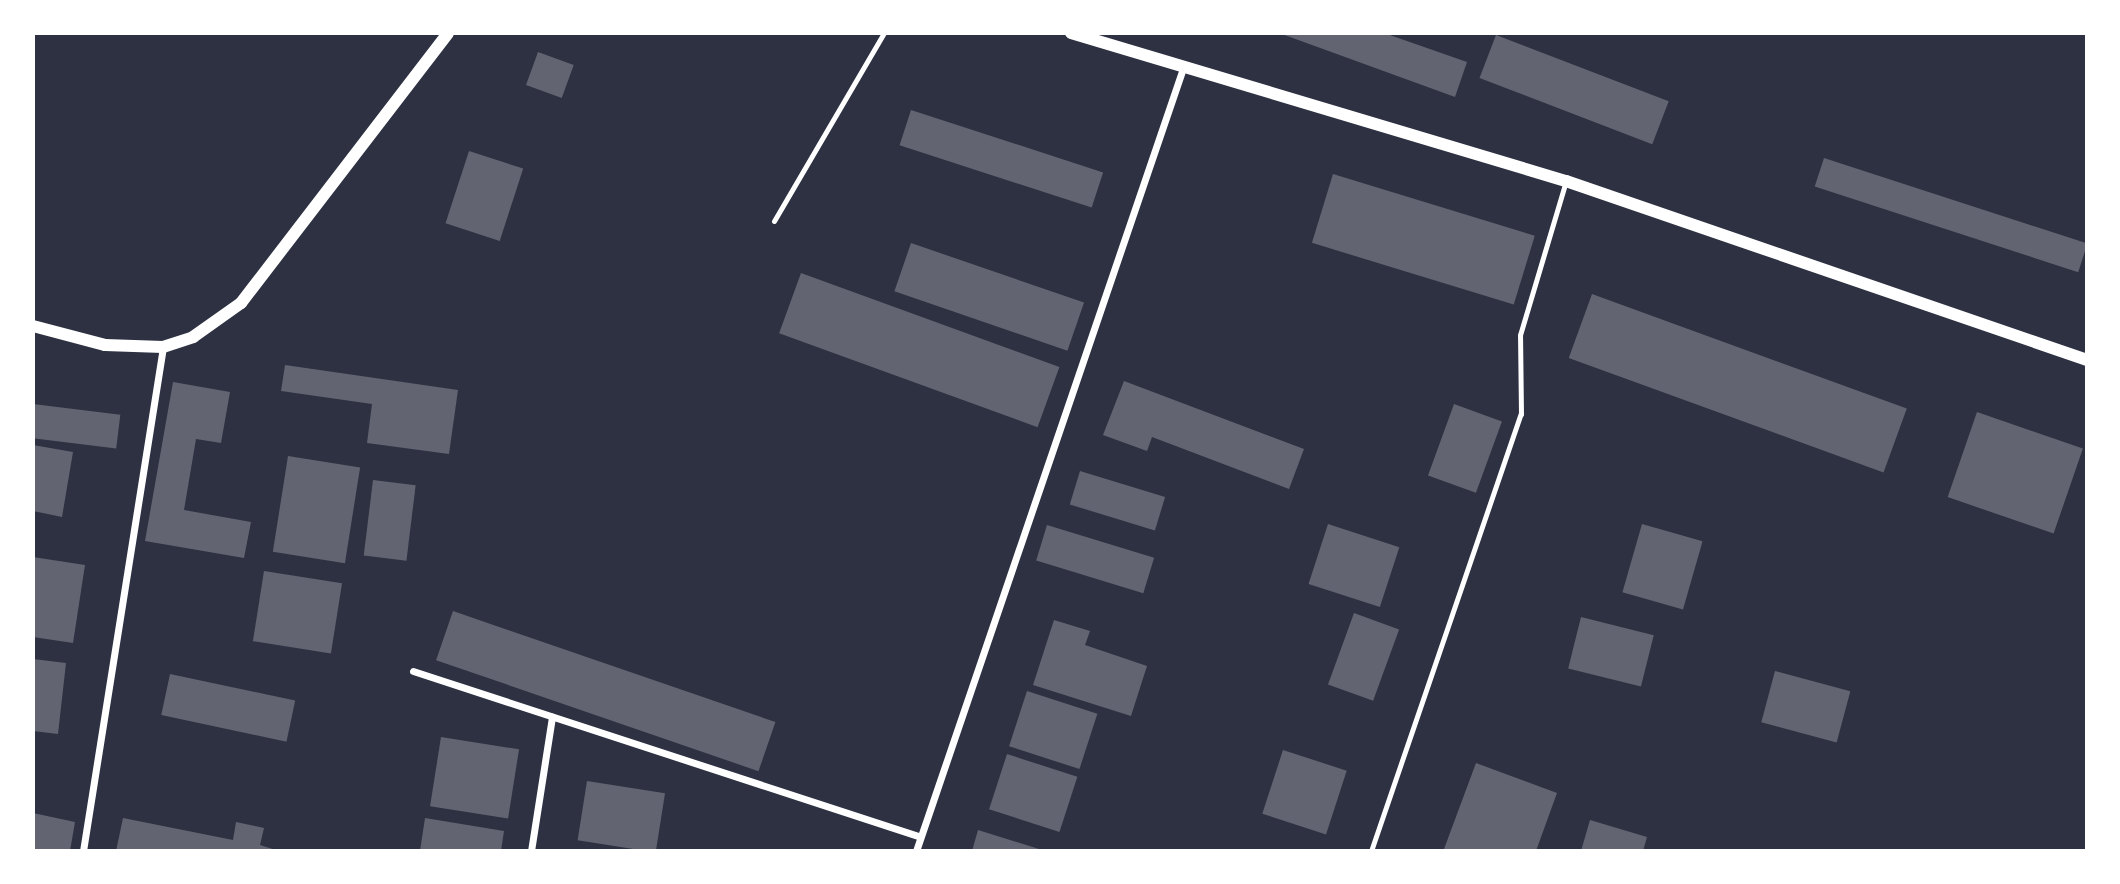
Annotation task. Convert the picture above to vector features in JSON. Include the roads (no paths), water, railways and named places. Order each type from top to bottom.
[{"type":"street","points":[[33,326],[105,345],[163,347],[192,337],[241,303],[448,33]]},
{"type":"street","points":[[1071,33],[1566,181],[2087,360]]},
{"type":"street","points":[[916,851],[918,836],[1182,68]]},
{"type":"street","points":[[83,851],[163,347]]},
{"type":"street","points":[[413,671],[918,836]]},
{"type":"street","points":[[531,851],[552,717]]},
{"type":"lane","points":[[774,221],[884,33]]},
{"type":"lane","points":[[1371,851],[1521,414],[1520,335],[1566,181]]}]
